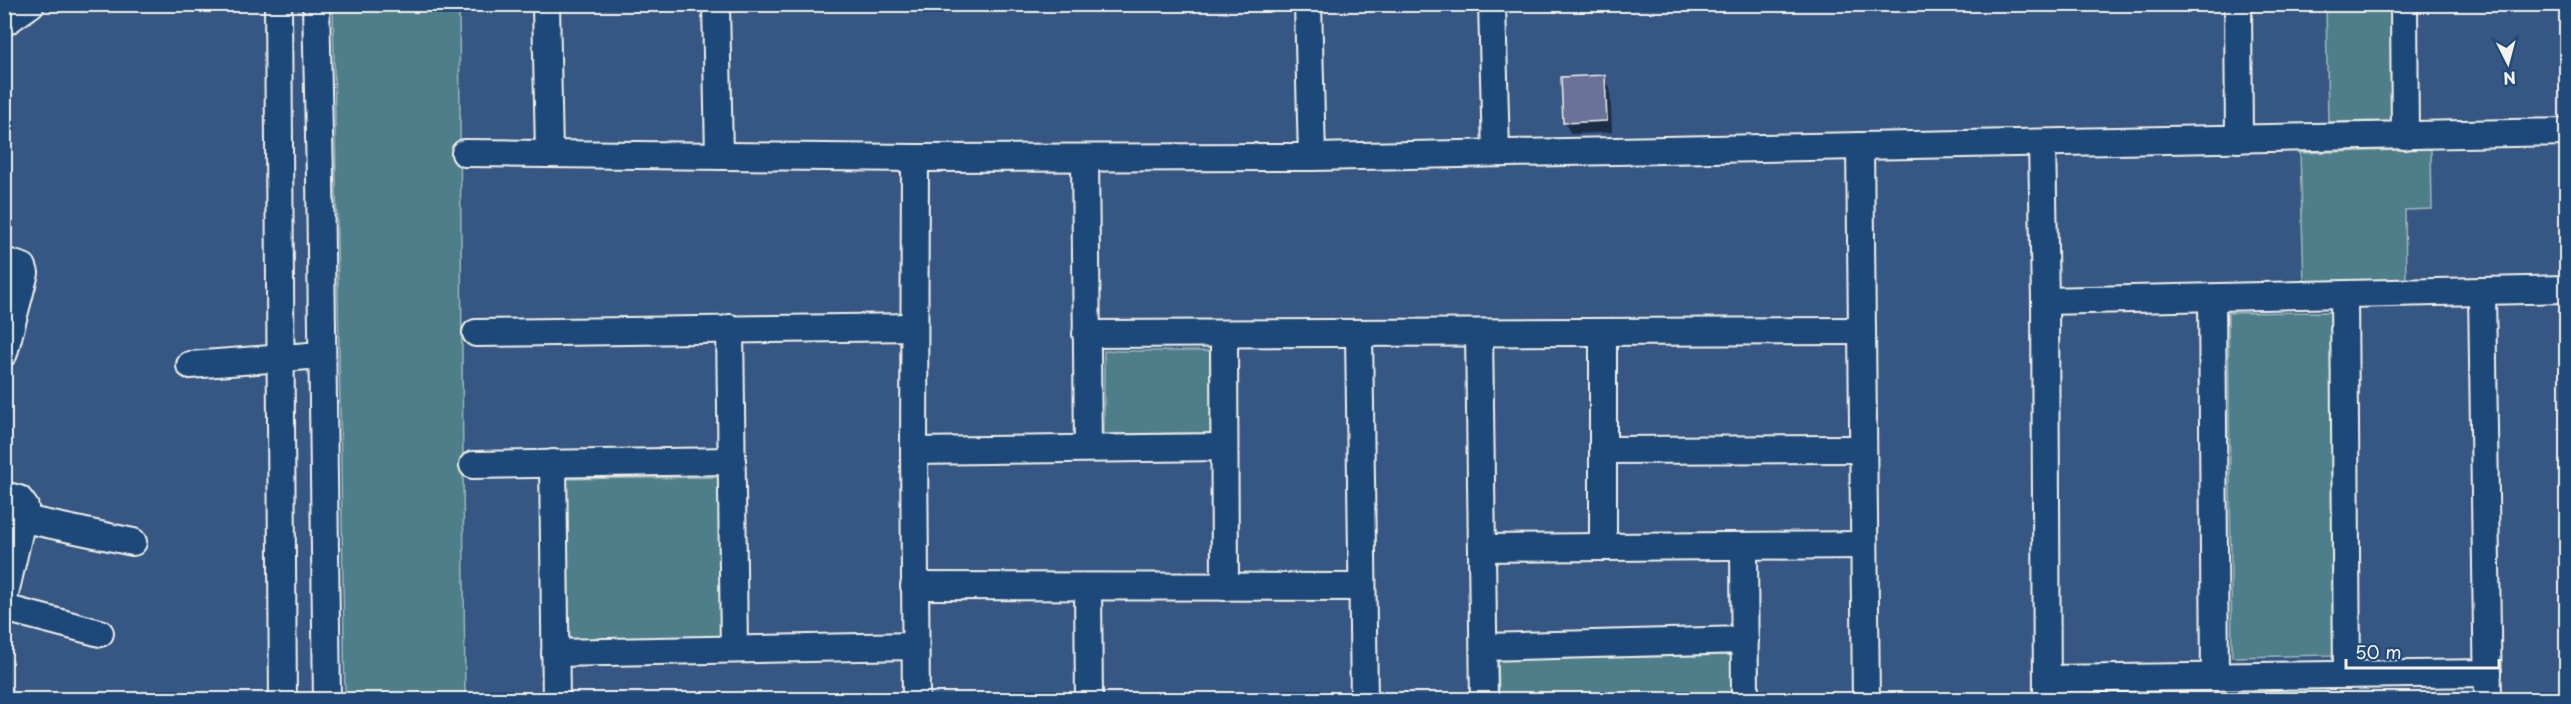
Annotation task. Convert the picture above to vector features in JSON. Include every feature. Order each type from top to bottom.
[{"type":"street","points":[[4,23],[31,4]]},
{"type":"street","points":[[278,4],[283,699]]},
{"type":"street","points":[[316,4],[327,699]]},
{"type":"street","points":[[546,4],[549,154]]},
{"type":"street","points":[[716,4],[719,156]]},
{"type":"street","points":[[1308,4],[1312,157]]},
{"type":"street","points":[[1492,4],[1496,152]]},
{"type":"street","points":[[2238,4],[2239,139]]},
{"type":"street","points":[[2404,4],[2406,136]]},
{"type":"street","points":[[465,153],[915,158],[1312,157],[2566,132]]},
{"type":"street","points":[[2042,143],[2047,689],[2215,677],[2488,673]]},
{"type":"street","points":[[1860,146],[1866,699]]},
{"type":"street","points":[[915,158],[916,699]]},
{"type":"street","points":[[1085,158],[1088,448]]},
{"type":"street","points":[[4,261],[23,267],[25,273],[4,352]]},
{"type":"street","points":[[2045,301],[2566,290]]},
{"type":"street","points":[[2482,292],[2488,699]]},
{"type":"street","points":[[2344,295],[2347,675]]},
{"type":"street","points":[[2212,298],[2215,677]]},
{"type":"street","points":[[476,333],[914,327]]},
{"type":"street","points":[[730,328],[734,648]]},
{"type":"street","points":[[1086,334],[1862,331]]},
{"type":"street","points":[[1603,332],[1603,547]]},
{"type":"street","points":[[1359,333],[1364,699]]},
{"type":"street","points":[[1479,333],[1484,699]]},
{"type":"street","points":[[1224,334],[1225,587]]},
{"type":"street","points":[[190,365],[322,355]]},
{"type":"street","points":[[914,451],[1224,447]]},
{"type":"street","points":[[1603,450],[1863,449]]},
{"type":"street","points":[[473,465],[732,461]]},
{"type":"street","points":[[553,463],[556,699]]},
{"type":"street","points":[[4,495],[19,499],[24,503],[24,519],[4,598]]},
{"type":"street","points":[[24,519],[133,542]]},
{"type":"street","points":[[1482,548],[1864,545]]},
{"type":"street","points":[[1744,546],[1745,699]]},
{"type":"street","points":[[914,586],[1362,587]]},
{"type":"street","points":[[1088,587],[1089,699]]},
{"type":"street","points":[[4,608],[100,633]]},
{"type":"street","points":[[1484,647],[1745,640]]},
{"type":"street","points":[[555,653],[915,646]]},
{"type":"green space","points":[[333,5],[459,5],[465,699],[345,699]]},
{"type":"green space","points":[[2326,5],[2392,5],[2394,121],[2328,122]]},
{"type":"green space","points":[[2431,149],[2432,209],[2405,210],[2406,281],[2304,284],[2300,153]]},
{"type":"green space","points":[[2332,312],[2335,655],[2232,657],[2228,313]]},
{"type":"green space","points":[[1104,351],[1210,351],[1211,433],[1104,434]]},
{"type":"green space","points":[[719,477],[721,640],[560,641],[558,479]]},
{"type":"green space","points":[[1733,655],[1734,699],[1499,699],[1498,660]]},
{"type":"green space","points":[[2219,686],[2327,686],[2327,699],[2219,699]]},
{"type":"building","points":[[1605,75],[1607,121],[1563,123],[1561,77]]}]
